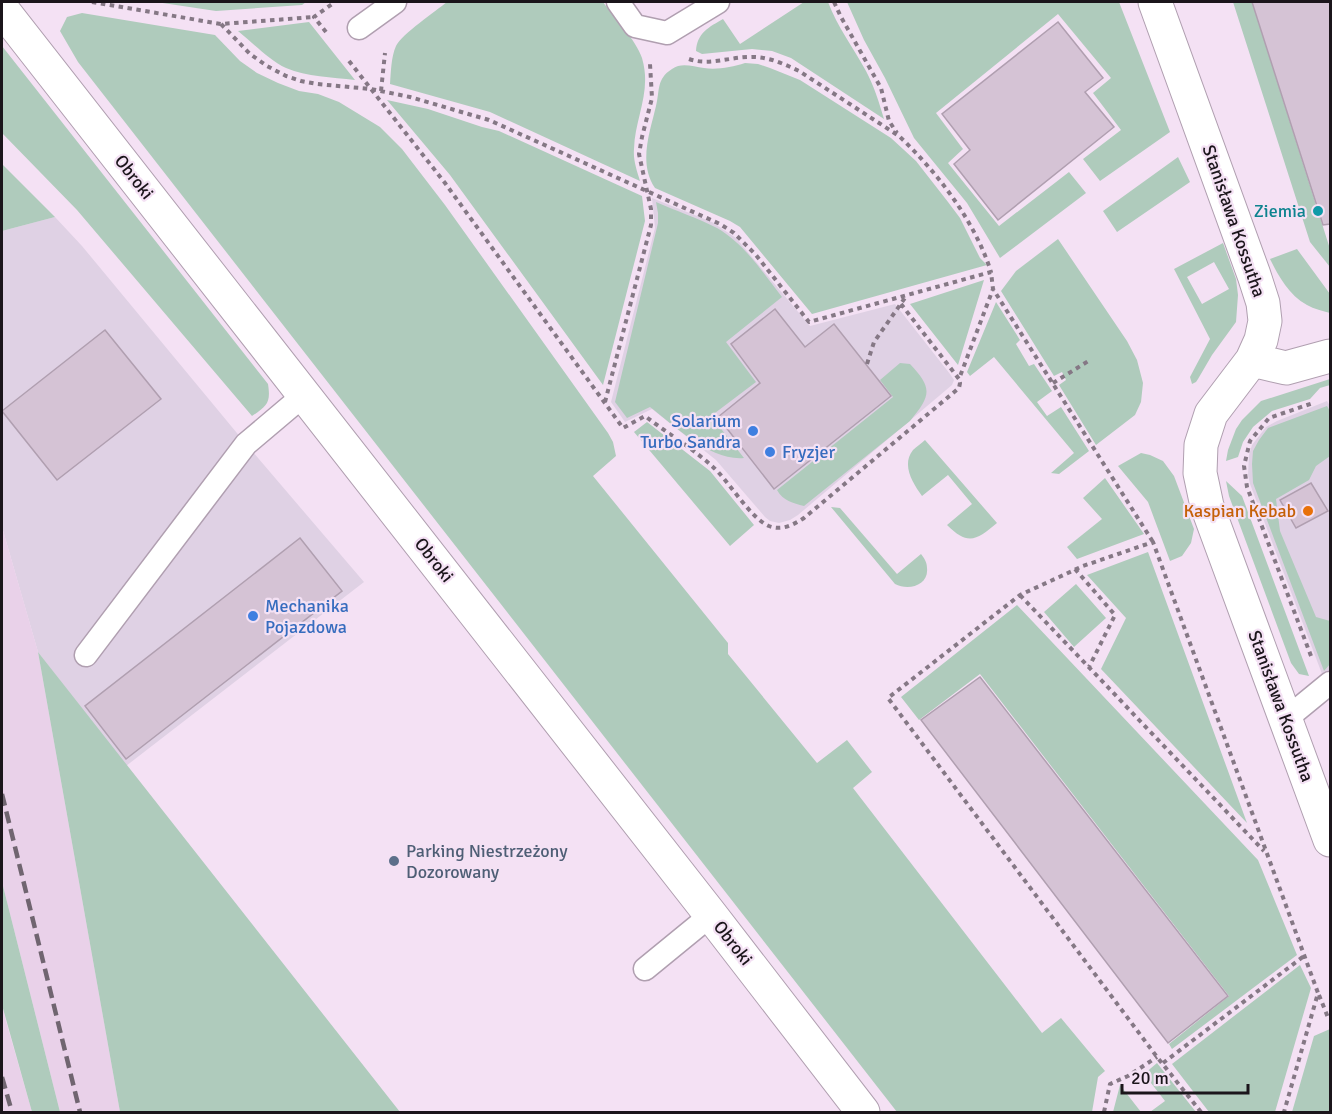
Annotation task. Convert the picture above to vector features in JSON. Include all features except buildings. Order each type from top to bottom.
[{"type":"street","name":"Stanisława Kossutha","points":[[1155,2],[1254,275],[1266,321],[1252,360],[1211,414],[1201,445],[1200,473],[1207,506],[1330,840]]},
{"type":"street","name":"Obroki","points":[[2,9],[711,915],[863,1113]]},
{"type":"street","points":[[1252,360],[1286,368],[1330,356]]},
{"type":"lane","points":[[359,28],[395,2]]},
{"type":"lane","points":[[618,2],[635,26],[667,33],[718,2]]},
{"type":"lane","points":[[86,655],[246,444],[304,395]]},
{"type":"lane","points":[[1286,719],[1327,686]]},
{"type":"lane","points":[[645,969],[711,915]]},
{"type":"path","points":[[92,2],[221,24],[314,17],[335,2]]},
{"type":"path","points":[[834,2],[881,88],[890,121],[899,136]]},
{"type":"path","points":[[314,17],[328,35]]},
{"type":"path","points":[[221,24],[250,54],[286,76],[317,84],[371,89],[428,101],[489,120],[720,224],[734,233],[756,255],[809,322],[991,272]]},
{"type":"path","points":[[343,53],[445,183],[623,428],[645,416],[713,467],[760,521],[772,527],[783,528],[804,518],[959,388],[959,379],[993,289]]},
{"type":"path","points":[[684,57],[709,62],[752,56],[786,64],[800,71],[899,136],[933,173],[967,218],[986,256],[993,289],[1154,542],[1304,956],[1330,1020]]},
{"type":"path","points":[[605,403],[651,225],[648,191],[639,154],[652,98],[650,64],[647,57]]},
{"type":"path","points":[[867,364],[874,342],[908,294]]},
{"type":"path","points":[[901,304],[959,379]]},
{"type":"path","points":[[1053,383],[1089,360]]},
{"type":"path","points":[[1318,401],[1269,418],[1250,441],[1244,466],[1247,487],[1327,686]]},
{"type":"path","points":[[1154,542],[1075,569],[1020,595],[888,698],[1201,1113]]},
{"type":"path","points":[[1075,569],[1115,615],[1089,668]]},
{"type":"path","points":[[1020,595],[1267,854]]},
{"type":"path","points":[[1163,1063],[1304,956]]},
{"type":"path","points":[[1284,1113],[1318,993]]},
{"type":"path","points":[[1104,1113],[1110,1084],[1128,1076],[1157,1057]]},
{"type":"shaded area","points":[[652,198],[712,222],[736,238],[810,326],[895,304],[950,374],[954,380],[952,385],[798,515],[779,523],[770,521],[716,460],[652,409],[625,422],[611,402],[655,228]]},
{"type":"shaded area","points":[[55,217],[82,246],[364,582],[126,766],[38,652],[2,527],[2,231]]},
{"type":"shaded area","points":[[1327,401],[1330,406],[1330,695],[1248,475],[1252,445],[1266,427]]},
{"type":"shaded area","points":[[2,527],[38,652],[120,1112],[60,1112],[2,882]]},
{"type":"shaded area","points":[[2,1005],[6,1021],[32,1112],[2,1112]]},
{"type":"green space","points":[[156,2],[306,2],[302,5],[216,11]]},
{"type":"green space","points":[[447,2],[603,2],[635,44],[645,70],[644,93],[634,149],[640,181],[490,112],[390,84],[392,60],[399,41]]},
{"type":"green space","points":[[804,2],[828,2],[869,77],[884,119],[791,58],[772,51],[752,49],[702,54],[696,51],[701,35],[723,19],[740,44]]},
{"type":"green space","points":[[847,2],[1119,2],[1170,132],[1100,181],[1083,159],[1121,130],[1093,93],[1111,78],[1058,14],[936,113],[963,149],[948,163],[999,226],[1069,172],[1086,193],[1000,258],[967,203],[914,138]]},
{"type":"green space","points":[[1233,2],[1252,2],[1330,249],[1330,267],[1310,242]]},
{"type":"green space","points":[[82,13],[215,35],[240,61],[257,73],[299,91],[318,94],[339,102],[380,127],[402,149],[445,205],[608,433],[616,456],[593,476],[728,643],[728,654],[817,763],[847,740],[872,772],[853,788],[1042,1033],[1061,1018],[1105,1071],[1098,1077],[1092,1112],[897,1112],[78,62],[60,31],[67,17]]},
{"type":"green space","points":[[309,22],[355,80],[311,75],[286,68],[267,56],[238,31]]},
{"type":"green space","points":[[2,46],[268,384],[267,403],[257,413],[252,416],[77,210],[2,133]]},
{"type":"green space","points":[[745,63],[758,64],[800,80],[891,138],[916,161],[948,202],[960,218],[980,258],[987,265],[812,314],[740,227],[655,188],[647,168],[646,158],[663,77],[672,69],[680,66],[714,69]]},
{"type":"green space","points":[[387,100],[428,109],[499,131],[642,196],[645,221],[603,385],[450,175]]},
{"type":"green space","points":[[1178,157],[1190,182],[1117,232],[1103,211]]},
{"type":"green space","points":[[2,164],[55,217],[2,231]]},
{"type":"green space","points":[[656,202],[710,224],[727,235],[753,260],[782,297],[726,342],[756,382],[711,416],[744,458],[718,454],[706,448],[650,407],[627,418],[615,402],[658,223]]},
{"type":"green space","points":[[1058,239],[1127,341],[1137,360],[1143,383],[1141,402],[1135,415],[1096,445],[1059,385],[1066,380],[1062,372],[1054,376],[1001,291],[1016,271]]},
{"type":"green space","points":[[1223,243],[1236,279],[1238,295],[1236,322],[1196,382],[1192,384],[1190,377],[1210,339],[1174,269]],"holes":[[[1214,262],[1229,289],[1202,304],[1187,277]]]},
{"type":"green space","points":[[1297,249],[1330,294],[1330,313],[1318,310],[1295,296],[1281,279],[1270,259]]},
{"type":"green space","points":[[984,280],[958,365],[910,304]]},
{"type":"green space","points":[[996,302],[1020,340],[1016,344],[1029,366],[1034,364],[1052,391],[1037,402],[1047,416],[1061,407],[1089,451],[1059,474],[1051,473],[1074,453],[994,357],[970,376],[967,372]]},
{"type":"green space","points":[[900,363],[910,364],[926,386],[922,405],[910,421],[804,506],[782,497],[777,490],[893,397],[880,380]]},
{"type":"green space","points":[[1330,379],[1330,385],[1320,388],[1310,399],[1272,411],[1253,427],[1243,442],[1238,457],[1226,461],[1236,429],[1261,401]]},
{"type":"green space","points":[[1327,406],[1330,411],[1330,456],[1316,466],[1309,480],[1276,499],[1280,531],[1316,617],[1330,621],[1330,664],[1324,671],[1253,483],[1252,464],[1253,451],[1268,428]]},
{"type":"green space","points":[[647,422],[710,471],[754,525],[730,546],[634,432]]},
{"type":"green space","points":[[925,440],[997,523],[978,537],[961,536],[947,525],[972,504],[948,475],[922,496],[912,480],[908,462],[913,450]]},
{"type":"green space","points":[[1141,453],[1163,461],[1174,476],[1194,529],[1191,543],[1182,556],[1170,561],[1148,502],[1118,466]]},
{"type":"green space","points":[[1105,478],[1144,534],[1077,559],[1067,547],[1102,519],[1083,498]]},
{"type":"green space","points":[[1226,481],[1242,496],[1309,676],[1299,674],[1291,663],[1229,496]]},
{"type":"green space","points":[[831,507],[840,508],[897,574],[921,554],[927,566],[925,579],[911,587],[895,584]]},
{"type":"green space","points":[[1148,552],[1247,823],[1101,669],[1126,618],[1087,575]]},
{"type":"green space","points":[[1076,584],[1106,618],[1074,647],[1044,612]]},
{"type":"green space","points":[[1017,605],[1258,860],[1297,955],[1172,1049],[1169,1044],[1229,996],[980,674],[919,720],[901,697]]},
{"type":"green space","points":[[38,652],[400,1112],[120,1112]]},
{"type":"green space","points":[[2,882],[60,1112],[32,1112],[2,1005]]},
{"type":"green space","points":[[1300,965],[1311,988],[1275,1112],[1209,1112],[1172,1064]]},
{"type":"green space","points":[[1330,1029],[1330,1112],[1292,1112],[1314,1036]]},
{"type":"green space","points":[[1157,1063],[1196,1112],[1150,1112],[1165,1101],[1144,1074]]},
{"type":"green space","points":[[1120,1085],[1141,1112],[1113,1112]]},
{"type":"railway","points":[[2,794],[80,1112]]},
{"type":"railway","points":[[2,1077],[12,1112]]},
{"type":"place","name":"Ziemia","points":[[1318,211]]},
{"type":"place","name":"Solarium Turbo Sandra","points":[[753,431]]},
{"type":"place","name":"Fryzjer","points":[[770,452]]},
{"type":"place","name":"Kaspian Kebab","points":[[1308,511]]},
{"type":"place","name":"Mechanika Pojazdowa","points":[[253,616]]},
{"type":"place","name":"Parking Niestrzeżony Dozorowany","points":[[394,861]]}]
